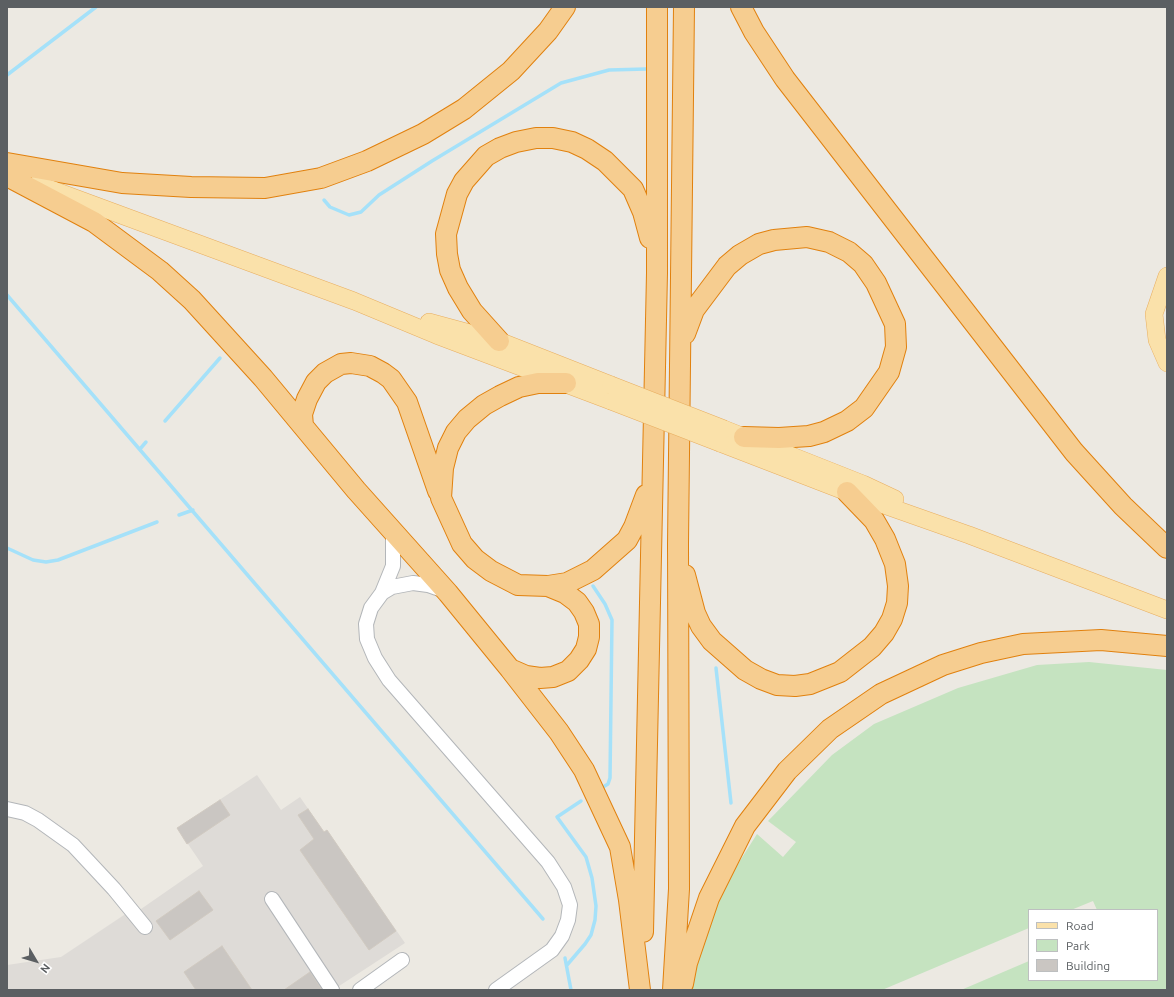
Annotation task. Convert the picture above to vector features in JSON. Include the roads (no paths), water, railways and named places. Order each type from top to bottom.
[{"type":"highway","points":[[7,163],[122,183],[191,187],[265,188],[321,178],[374,158],[423,134],[464,109],[511,71],[548,31],[566,7]]},
{"type":"highway","points":[[641,990],[657,273],[657,7]]},
{"type":"highway","points":[[673,990],[679,889],[678,544],[684,7]]},
{"type":"highway","points":[[741,7],[754,32],[785,79],[1069,446],[1123,506],[1167,548]]},
{"type":"highway","points":[[499,341],[472,311],[458,288],[450,270],[446,234],[451,212],[464,181],[486,156],[500,148],[536,138],[553,138],[572,142],[587,149],[605,161],[622,176],[635,195],[643,212],[650,234],[657,273]]},
{"type":"highway","points":[[7,174],[94,222],[160,271],[192,300],[304,426],[393,532],[448,593],[559,732],[584,770],[599,799],[620,847],[629,900],[641,990]]},
{"type":"highway","points":[[681,347],[694,310],[713,283],[727,266],[740,255],[760,244],[774,240],[807,237],[829,242],[849,252],[862,264],[876,284],[895,324],[896,347],[889,372],[864,408],[847,421],[824,432],[809,436],[779,438],[744,437]]},
{"type":"highway","points":[[304,426],[302,414],[307,399],[316,382],[333,368],[341,364],[351,363],[370,366],[383,373],[400,391],[406,402],[456,535],[475,559],[491,572],[518,584],[548,586],[567,583],[593,570],[627,540],[642,506],[652,474]]},
{"type":"highway","points":[[441,498],[443,468],[448,448],[456,432],[467,419],[484,405],[519,387],[538,382],[566,383]]},
{"type":"highway","points":[[678,544],[695,613],[701,626],[712,641],[734,662],[761,679],[777,685],[796,686],[810,684],[840,672],[872,647],[884,633],[892,620],[897,603],[898,586],[895,564],[886,539],[874,520],[847,492]]},
{"type":"highway","points":[[510,669],[526,676],[540,678],[553,677],[568,671],[579,660],[586,649],[589,636],[589,624],[584,612],[577,602],[565,593],[548,586]]},
{"type":"highway","points":[[681,990],[687,963],[709,898],[745,826],[787,771],[830,729],[881,694],[943,666],[981,653],[1024,644],[1101,640],[1167,646]]},
{"type":"main road","points":[[7,174],[354,300],[436,335],[566,383],[611,393]]},
{"type":"main road","points":[[1167,276],[1154,314],[1157,340],[1167,363]]},
{"type":"main road","points":[[354,300],[499,341],[611,393],[722,436],[847,492],[969,534],[1167,610]]},
{"type":"main road","points":[[722,436],[744,437],[863,484],[969,534]]},
{"type":"street","points":[[393,532],[394,566],[382,593],[371,608],[366,624],[367,639],[375,658],[389,680],[548,862],[564,887],[570,905],[568,920],[562,936],[552,950],[496,990]]},
{"type":"street","points":[[382,593],[392,587],[413,583],[435,587],[448,593]]},
{"type":"street","points":[[7,809],[25,813],[38,820],[73,845],[114,889],[145,927]]},
{"type":"street","points":[[272,899],[332,990]]},
{"type":"street","points":[[360,990],[402,960]]},
{"type":"waterway","points":[[7,75],[96,7]]},
{"type":"waterway","points":[[324,200],[330,207],[349,215],[361,212],[379,195],[561,83],[609,70],[646,69]]},
{"type":"waterway","points":[[7,295],[543,919]]},
{"type":"waterway","points":[[165,421],[220,358]]},
{"type":"waterway","points":[[140,449],[146,442]]},
{"type":"waterway","points":[[179,515],[193,510]]},
{"type":"waterway","points":[[7,548],[33,560],[46,562],[58,560],[157,522]]},
{"type":"waterway","points":[[593,586],[605,604],[612,620],[610,778],[608,784],[603,787]]},
{"type":"waterway","points":[[716,668],[731,803]]},
{"type":"waterway","points":[[567,965],[591,935],[595,920],[596,906],[592,878],[586,857],[557,817],[581,801]]},
{"type":"waterway","points":[[565,958],[571,990]]}]
